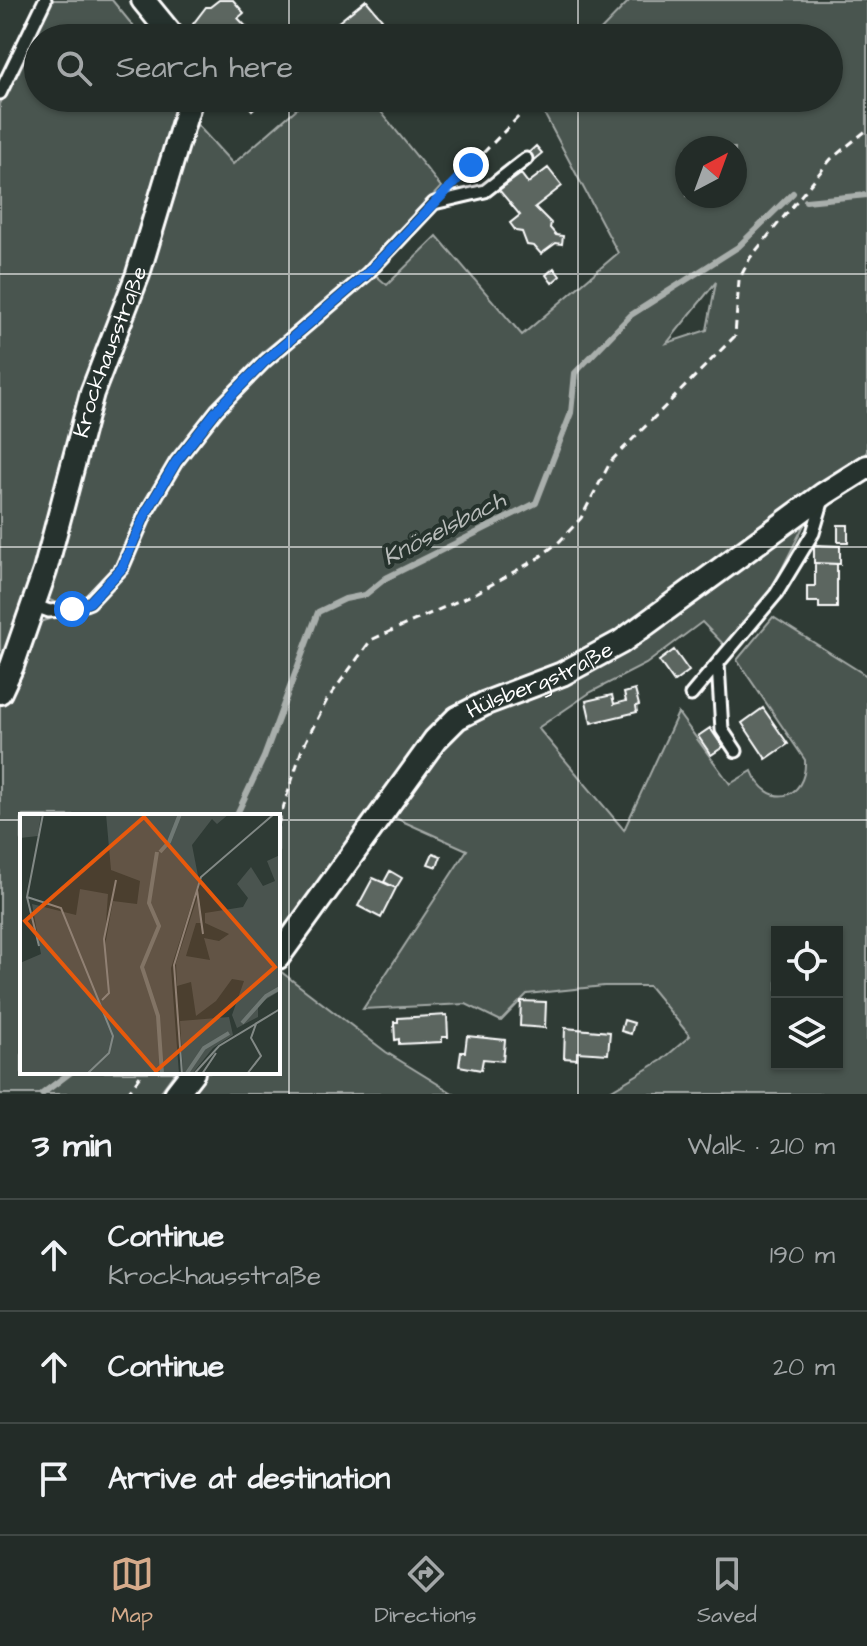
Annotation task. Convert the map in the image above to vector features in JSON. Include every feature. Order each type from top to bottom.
[{"type":"street","points":[[143,0],[163,24]]},
{"type":"street","name":"Krockhausstraße","points":[[0,692],[33,605],[92,393],[138,274],[187,112]]},
{"type":"street","name":"Hülsbergstraße","points":[[280,954],[435,740],[457,718],[486,703],[562,674],[621,642],[824,494],[867,467]]},
{"type":"street","points":[[176,1094],[191,1074]]},
{"type":"lane","points":[[33,24],[45,0]]},
{"type":"lane","points":[[0,93],[24,43]]},
{"type":"lane","points":[[33,605],[49,611],[72,609],[90,602],[122,568],[146,513],[176,462],[217,410],[265,361],[367,274],[434,203],[485,191],[526,159]]},
{"type":"lane","points":[[691,695],[776,594],[813,533],[824,494]]},
{"type":"lane","points":[[718,664],[722,730],[736,751]]},
{"type":"path","points":[[434,203],[523,112]]},
{"type":"path","points":[[280,818],[302,749],[327,700],[371,640],[478,592],[537,559],[560,541],[581,518],[611,461],[735,336],[739,280],[750,258],[831,159],[867,130]]},
{"type":"path","points":[[127,1094],[142,1074]]},
{"type":"shaded area","points":[[50,0],[112,0],[132,24],[38,24]]},
{"type":"shaded area","points":[[630,0],[867,0],[867,451],[862,460],[731,548],[616,632],[553,666],[471,696],[434,723],[280,933],[280,814],[20,814],[20,1074],[174,1074],[159,1094],[0,1094],[0,104],[24,54],[24,112],[185,112],[233,164],[293,112],[381,112],[441,187],[362,272],[264,351],[208,412],[170,464],[117,567],[96,592],[79,603],[61,605],[43,597],[37,623],[92,605],[127,569],[178,463],[219,413],[266,365],[332,312],[373,273],[387,285],[437,236],[522,335],[618,253],[543,112],[843,112],[843,24],[607,24]],"holes":[[[716,282],[707,330],[667,343]]]},
{"type":"shaded area","points":[[807,519],[771,591],[727,648],[702,622],[646,664],[591,692],[538,728],[624,830],[678,713],[730,784],[752,771],[767,791],[776,795],[793,792],[800,784],[805,760],[737,660],[773,617],[867,676],[867,1094],[605,1094],[662,1060],[690,1036],[649,986],[604,986],[527,994],[501,1021],[466,1004],[363,1009],[467,850],[393,817],[447,737],[472,719],[583,676]]},
{"type":"shaded area","points":[[280,971],[386,1052],[454,1094],[182,1094],[197,1074],[280,1074]]},
{"type":"building","points":[[219,0],[233,0],[244,13],[238,18],[244,24],[193,24],[206,7]]},
{"type":"building","points":[[366,0],[382,19],[376,24],[336,24]]},
{"type":"building","points":[[536,146],[542,153],[530,163],[525,156]]},
{"type":"building","points":[[548,168],[562,186],[535,207],[551,223],[550,228],[556,235],[563,236],[562,244],[556,243],[541,254],[534,246],[527,245],[522,232],[516,231],[510,223],[520,215],[499,190],[521,174],[528,183]]},
{"type":"building","points":[[554,268],[560,276],[552,283],[546,275]]},
{"type":"building","points":[[838,525],[848,525],[848,542],[838,542]]},
{"type":"building","points":[[814,545],[840,546],[840,564],[814,563]]},
{"type":"building","points":[[815,563],[837,564],[837,608],[819,608],[819,602],[807,602],[807,586],[815,586]]},
{"type":"building","points":[[674,650],[689,671],[674,682],[659,661]]},
{"type":"building","points":[[635,690],[639,705],[636,706],[637,712],[591,723],[586,701],[612,695],[614,704],[626,701],[624,693]]},
{"type":"building","points":[[763,708],[788,744],[766,759],[742,723]]},
{"type":"building","points":[[710,728],[723,747],[711,755],[698,736]]},
{"type":"building","points":[[433,853],[441,856],[437,867],[428,864]]},
{"type":"building","points":[[390,871],[402,878],[396,888],[384,882]]},
{"type":"building","points":[[373,878],[396,888],[381,918],[358,906]]},
{"type":"building","points":[[521,1001],[546,1002],[545,1028],[520,1026]]},
{"type":"building","points":[[447,1015],[448,1037],[442,1037],[442,1042],[399,1044],[399,1039],[395,1040],[394,1022],[398,1022],[398,1018]]},
{"type":"building","points":[[624,1020],[634,1023],[631,1034],[621,1031]]},
{"type":"building","points":[[565,1028],[610,1032],[608,1054],[577,1052],[577,1059],[564,1058]]},
{"type":"building","points":[[467,1036],[505,1040],[503,1061],[483,1059],[481,1070],[459,1066]]},
{"type":"waterway","name":"Knöselsbach","points":[[237,814],[264,757],[318,612],[345,599],[365,595],[386,578],[536,503],[571,413],[575,373],[631,315],[738,247],[793,193]]},
{"type":"waterway","name":"Knöselsbach","points":[[806,201],[867,195]]},
{"type":"waterway","name":"Knöselsbach","points":[[42,1094],[68,1074]]},
{"type":"route","points":[[72,609],[90,602],[122,568],[146,513],[176,462],[217,410],[265,361],[367,274],[471,165]]}]
